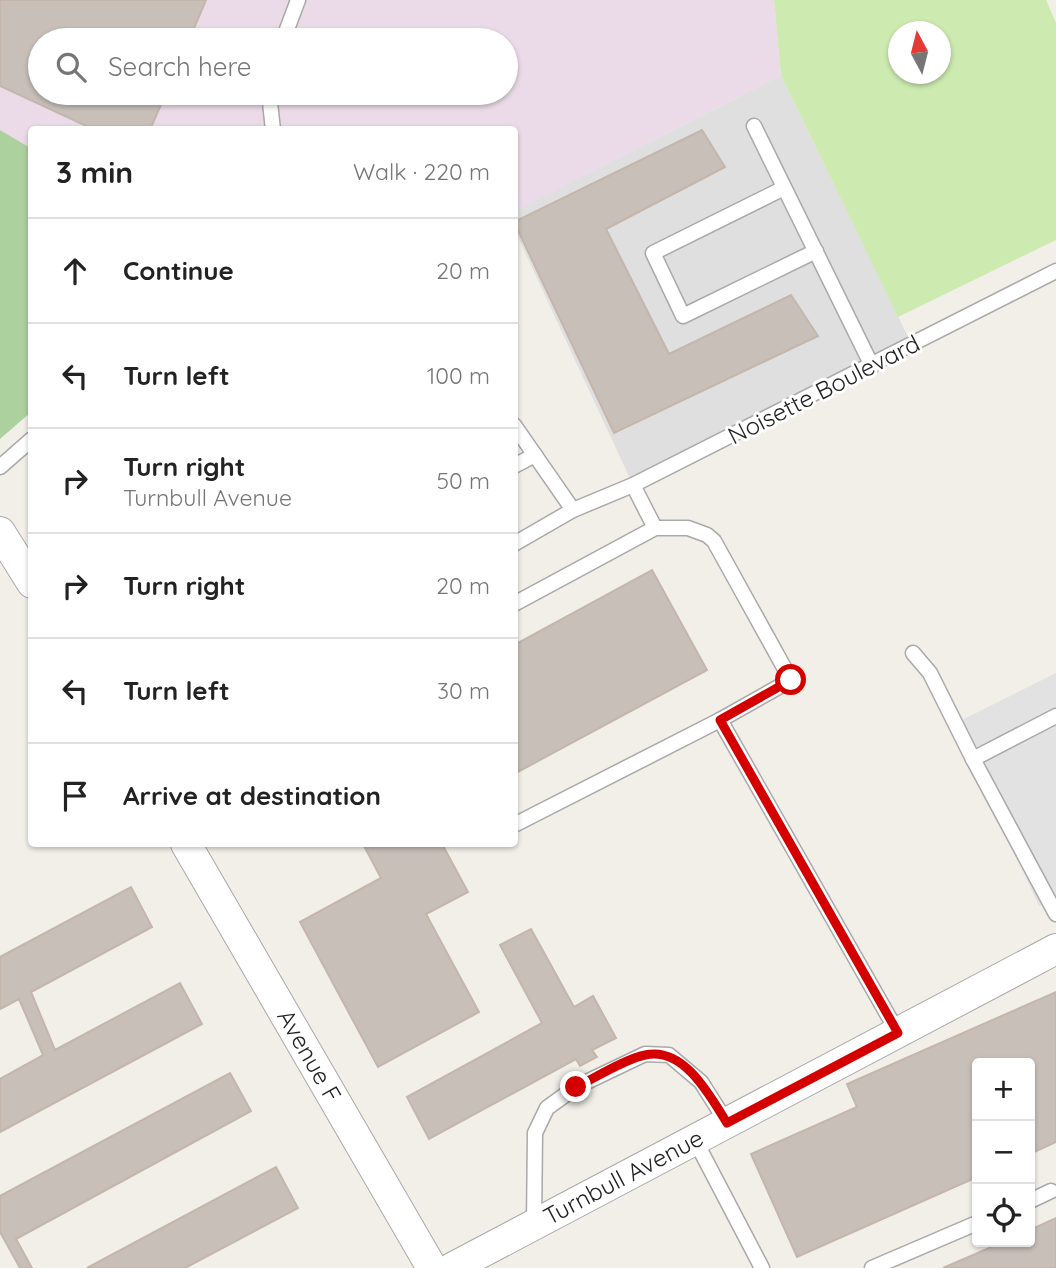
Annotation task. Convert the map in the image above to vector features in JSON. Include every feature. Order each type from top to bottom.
[{"type":"street","points":[[0,532],[28,577]]},
{"type":"street","name":"Avenue F","points":[[188,847],[432,1268]]},
{"type":"street","name":"Turnbull Avenue","points":[[452,1268],[1056,949]]},
{"type":"lane","points":[[287,28],[298,0]]},
{"type":"lane","points":[[270,105],[273,126]]},
{"type":"lane","points":[[754,126],[872,366]]},
{"type":"lane","points":[[784,188],[653,253],[683,316],[816,251]]},
{"type":"lane","name":"Noisette Boulevard","points":[[518,542],[573,510],[633,485],[1056,271]]},
{"type":"lane","points":[[518,430],[573,510]]},
{"type":"lane","points":[[0,467],[28,442]]},
{"type":"lane","points":[[518,464],[536,455]]},
{"type":"lane","points":[[633,485],[655,528]]},
{"type":"lane","points":[[518,602],[655,528],[688,528],[707,535],[714,541],[791,680],[720,720],[518,823]]},
{"type":"lane","points":[[913,653],[930,673],[1056,914]]},
{"type":"lane","points":[[973,759],[1056,716]]},
{"type":"lane","points":[[720,720],[898,1033]]},
{"type":"lane","points":[[534,1225],[535,1133],[547,1108],[576,1087],[645,1055],[669,1055],[701,1082],[727,1123]]},
{"type":"lane","points":[[695,1140],[762,1268]]},
{"type":"lane","points":[[1035,1198],[1051,1191]]},
{"type":"lane","points":[[872,1268],[972,1225]]},
{"type":"shaded area","points":[[0,0],[774,0],[781,75],[518,209],[518,126],[28,126],[28,147],[0,130]]},
{"type":"shaded area","points":[[781,75],[912,345],[633,485],[518,237],[518,209]]},
{"type":"shaded area","points":[[1056,673],[1056,897],[1039,906],[954,724]]},
{"type":"green space","points":[[774,0],[1046,0],[1056,23],[1056,240],[898,317],[781,75]]},
{"type":"green space","points":[[0,130],[28,147],[28,415],[0,439]]},
{"type":"building","points":[[0,0],[206,0],[194,28],[28,28],[28,99],[0,86]]},
{"type":"building","points":[[41,105],[161,105],[152,126],[86,126]]},
{"type":"building","points":[[702,130],[725,167],[606,229],[669,354],[791,295],[818,336],[614,433],[518,230],[518,220]]},
{"type":"building","points":[[652,570],[707,670],[518,772],[518,643]]},
{"type":"building","points":[[365,847],[444,847],[468,892],[426,914],[479,1012],[378,1067],[300,922],[381,878]]},
{"type":"building","points":[[131,887],[152,927],[31,992],[55,1050],[180,983],[202,1024],[0,1132],[0,1079],[43,1055],[19,999],[0,1009],[0,957]]},
{"type":"building","points":[[531,929],[574,1007],[593,996],[616,1038],[592,1050],[597,1057],[580,1066],[576,1059],[429,1139],[407,1097],[542,1023],[500,945]]},
{"type":"building","points":[[1056,992],[1056,1142],[1035,1152],[1035,1058],[972,1058],[972,1179],[797,1257],[751,1154],[857,1107],[847,1084]]},
{"type":"building","points":[[230,1073],[251,1111],[16,1239],[32,1268],[20,1268],[0,1232],[0,1196]]},
{"type":"building","points":[[276,1167],[298,1208],[185,1268],[87,1268]]},
{"type":"building","points":[[1056,1218],[1056,1268],[943,1268],[991,1247],[1035,1247],[1035,1228]]},
{"type":"route","points":[[576,1087],[645,1055],[669,1055],[701,1082],[727,1123],[898,1033],[720,720],[791,680]]}]
